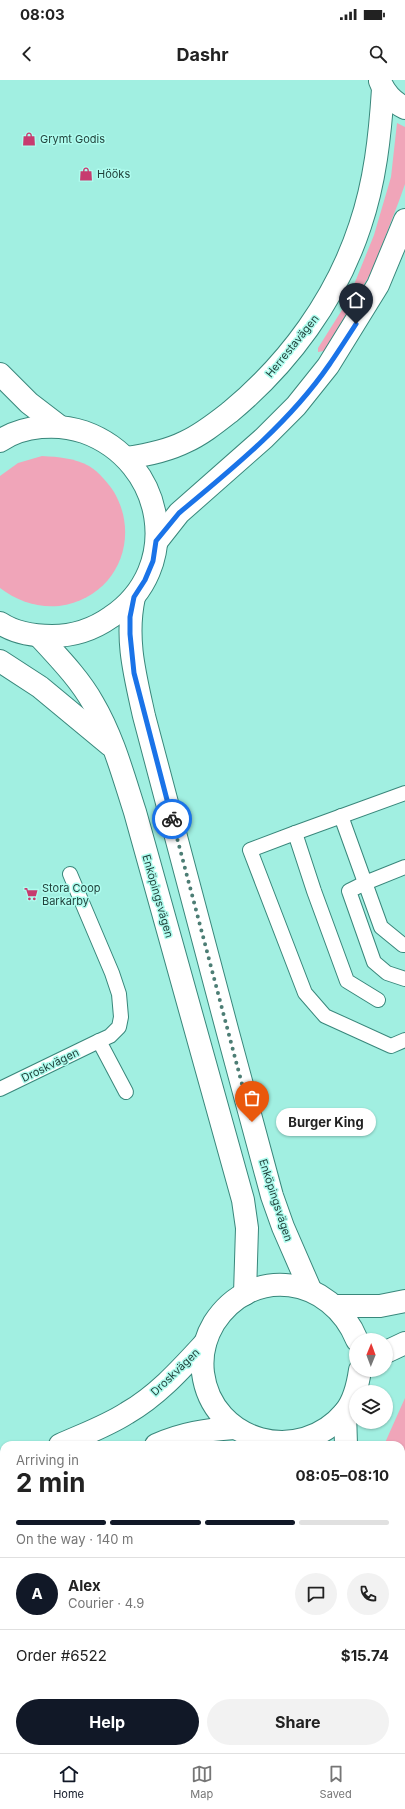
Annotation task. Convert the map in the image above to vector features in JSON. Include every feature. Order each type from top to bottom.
[{"type":"street","name":"Herrestavägen","points":[[381,85],[394,102],[405,108]]},
{"type":"street","name":"Herrestavägen","points":[[127,458],[152,454],[185,442],[217,422],[250,396],[286,357],[315,319],[341,273],[360,226],[375,164],[380,133],[381,85]]},
{"type":"street","points":[[156,541],[179,513],[264,438],[296,406],[328,366],[378,285],[405,220]]},
{"type":"street","points":[[0,374],[28,403],[59,426]]},
{"type":"street","points":[[0,441],[6,437],[32,428],[59,426],[96,436],[112,445],[127,458],[145,482],[155,511],[156,541],[153,561],[145,580],[134,597],[119,612],[95,627],[82,632],[61,636],[39,636],[21,632],[0,623]]},
{"type":"street","name":"Enköpingsvägen","points":[[134,597],[130,617],[130,634],[134,673],[144,716],[272,1196],[285,1234],[310,1289]]},
{"type":"street","name":"Enköpingsvägen","points":[[39,636],[67,667],[93,703],[114,748],[137,820],[243,1200],[247,1228],[245,1294]]},
{"type":"street","points":[[0,661],[40,687],[114,748]]},
{"type":"street","points":[[260,1441],[234,1428],[221,1414],[212,1401],[206,1386],[202,1358],[210,1329],[219,1315],[231,1303],[245,1294],[261,1287],[277,1285],[294,1286],[310,1289],[336,1306],[345,1317],[353,1333]]},
{"type":"street","points":[[336,1306],[380,1306],[405,1301]]},
{"type":"street","name":"Droskvägen","points":[[69,1441],[127,1414],[144,1402],[167,1384],[205,1343]]},
{"type":"street","points":[[393,1349],[405,1343]]},
{"type":"street","points":[[295,1441],[305,1439],[319,1433],[332,1425],[346,1412],[358,1385],[359,1377]]},
{"type":"street","points":[[346,1412],[346,1441]]},
{"type":"street","points":[[166,1441],[195,1431],[234,1428]]},
{"type":"lane","points":[[405,793],[250,850],[305,993],[325,1016],[391,1046],[405,1040]]},
{"type":"lane","points":[[341,816],[381,927],[405,945]]},
{"type":"lane","points":[[295,833],[314,891],[347,981],[378,1000]]},
{"type":"lane","points":[[405,867],[365,882],[349,891],[374,962],[387,973],[405,979]]},
{"type":"lane","name":"Droskvägen","points":[[0,1089],[110,1036],[119,1027],[121,1017],[119,994],[112,972],[70,874]]},
{"type":"lane","points":[[99,1041],[126,1092]]},
{"type":"shaded area","points":[[397,123],[405,127],[405,184],[372,271],[324,351],[318,352],[318,348],[347,302],[374,235],[391,177]]},
{"type":"shaded area","points":[[42,456],[60,457],[83,463],[96,471],[114,492],[122,510],[125,529],[124,547],[118,564],[108,580],[95,592],[79,601],[59,606],[43,606],[28,603],[13,597],[0,588],[0,476],[18,463]]},
{"type":"shaded area","points":[[405,1398],[405,1441],[386,1441],[391,1429],[393,1429],[393,1425]]},
{"type":"way so far","points":[[172,819],[252,1122]]},
{"type":"place","name":"Grymt Godis","points":[[29,139]]},
{"type":"place","name":"Hööks","points":[[86,174]]},
{"type":"place","name":"Stora Coop Barkarby","points":[[31,894]]},
{"type":"place","name":"Burger King","points":[[252,1122]]},
{"type":"route","points":[[172,819],[134,673],[130,634],[130,617],[134,597],[145,580],[153,561],[156,541],[179,513],[264,438],[296,406],[328,366],[356,324]]}]
